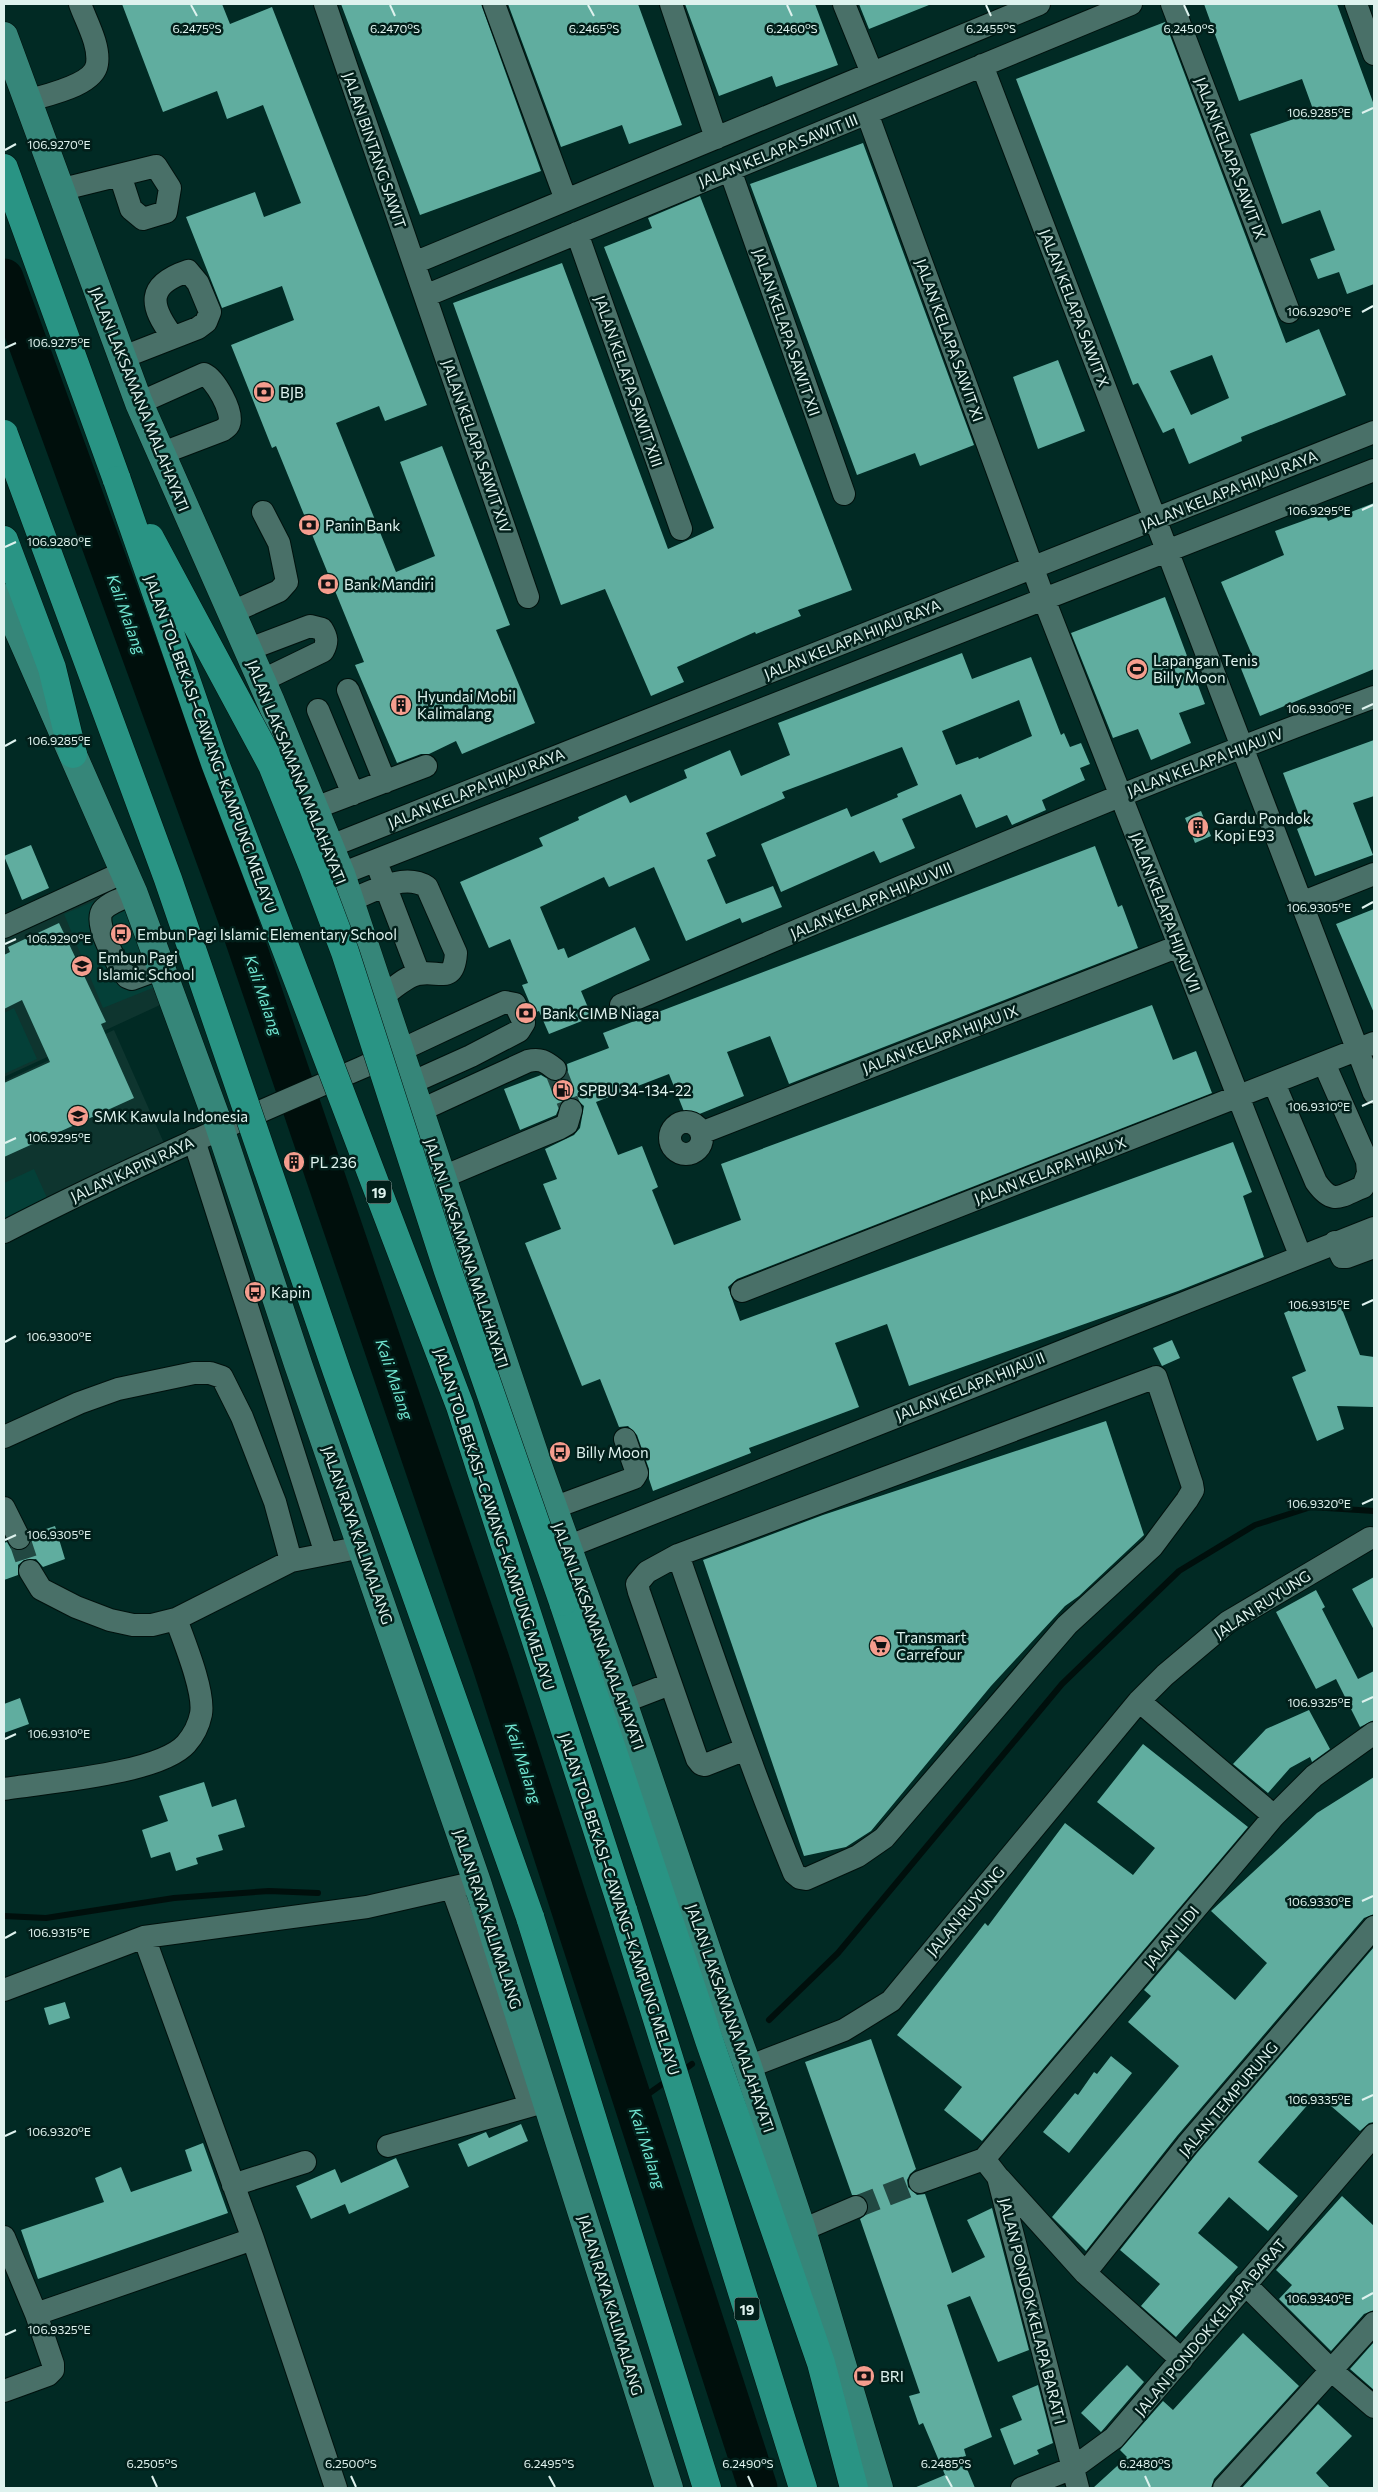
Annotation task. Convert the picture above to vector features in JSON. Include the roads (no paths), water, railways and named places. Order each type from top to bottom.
[{"type":"highway","name":"JALAN TOL BEKASI–CAWANG–KAMPUNG MELAYU","points":[[4,168],[117,480],[215,763],[460,1406],[620,1901],[803,2488]]},
{"type":"highway","points":[[4,434],[168,880],[336,1372],[530,1917],[707,2488]]},
{"type":"highway","points":[[117,480],[175,580],[272,765],[346,952],[448,1271],[564,1602],[709,2040],[821,2363],[854,2488]]},
{"type":"highway","points":[[4,540],[52,668],[73,754]]},
{"type":"main road","name":"JALAN LAKSAMANA MALAHAYATI","points":[[4,36],[139,404],[260,680],[331,846],[341,874],[419,1111],[554,1508],[623,1702],[746,2061],[802,2230],[879,2488]]},
{"type":"main road","name":"JALAN RAYA KALIMALANG","points":[[4,598],[129,883],[220,1128],[298,1364],[362,1547],[464,1885],[669,2488]]},
{"type":"street","points":[[27,100],[73,87],[90,75],[97,65],[96,50],[80,4]]},
{"type":"street","name":"JALAN BINTANG SAWIT","points":[[325,4],[425,296]]},
{"type":"street","points":[[494,4],[566,200]]},
{"type":"street","points":[[671,4],[716,138]]},
{"type":"street","points":[[844,4],[872,73]]},
{"type":"street","name":"JALAN KELAPA SAWIT III","points":[[425,296],[1131,4]]},
{"type":"street","name":"JALAN KELAPA SAWIT IX","points":[[1172,4],[1289,312]]},
{"type":"street","points":[[1356,4],[1374,54]]},
{"type":"street","points":[[414,263],[1029,6]]},
{"type":"street","name":"JALAN KELAPA SAWIT X","points":[[982,65],[1301,903],[1366,1047],[1374,1093]]},
{"type":"street","name":"JALAN KELAPA SAWIT XI","points":[[866,113],[1033,568]]},
{"type":"street","name":"JALAN KELAPA SAWIT XII","points":[[730,170],[844,494]]},
{"type":"street","points":[[59,190],[120,175]]},
{"type":"street","name":"JALAN KELAPA SAWIT XIII","points":[[577,234],[681,529]]},
{"type":"street","name":"JALAN KELAPA SAWIT XIV","points":[[425,296],[528,597]]},
{"type":"street","points":[[121,358],[172,337]]},
{"type":"street","points":[[139,404],[204,374],[216,383],[230,415],[230,423],[223,430],[160,454]]},
{"type":"street","name":"JALAN KELAPA HIJAU RAYA","points":[[331,846],[1374,432]]},
{"type":"street","name":"JALAN KELAPA HIJAU RAYA","points":[[341,874],[1374,470]]},
{"type":"street","points":[[230,613],[279,591],[287,582],[279,543],[263,512]]},
{"type":"street","name":"JALAN KELAPA HIJAU VII","points":[[1033,568],[1300,1255]]},
{"type":"street","points":[[247,650],[310,626],[322,629],[326,636],[327,644],[324,651],[260,680]]},
{"type":"street","points":[[348,690],[385,782]]},
{"type":"street","name":"JALAN KELAPA HIJAU IV","points":[[1120,795],[1241,746],[1374,697]]},
{"type":"street","points":[[318,710],[353,794]]},
{"type":"street","points":[[315,808],[426,766]]},
{"type":"street","points":[[494,782],[503,810]]},
{"type":"street","name":"JALAN KELAPA HIJAU VIII","points":[[621,1005],[1120,795]]},
{"type":"street","points":[[374,860],[387,885],[419,974]]},
{"type":"street","points":[[1301,903],[1374,874]]},
{"type":"street","points":[[349,901],[387,885],[420,882],[427,887],[456,953],[452,970],[443,975],[419,974],[403,981],[382,997]]},
{"type":"street","points":[[4,927],[129,883]]},
{"type":"street","points":[[129,883],[111,904],[102,911],[100,919],[106,943],[127,977],[132,979],[162,968]]},
{"type":"street","name":"JALAN KELAPA HIJAU IX","points":[[701,1133],[1179,946]]},
{"type":"street","name":"JALAN KAPIN RAYA","points":[[4,1232],[111,1178],[220,1128],[360,1068],[506,1002],[515,1004],[524,1023],[520,1031],[472,1056],[411,1083]]},
{"type":"street","name":"JALAN KELAPA HIJAU X","points":[[742,1291],[1366,1047]]},
{"type":"street","points":[[419,1111],[528,1061],[538,1058],[555,1069]]},
{"type":"street","points":[[1274,1083],[1316,1182],[1325,1195],[1334,1198],[1363,1187],[1368,1173],[1367,1161],[1324,1063]]},
{"type":"street","points":[[443,1177],[560,1128],[567,1124],[572,1110]]},
{"type":"street","points":[[194,1140],[326,1554]]},
{"type":"street","name":"JALAN KELAPA HIJAU II","points":[[567,1546],[1300,1255],[1374,1228]]},
{"type":"street","points":[[1335,1242],[1342,1257],[1374,1247]]},
{"type":"street","points":[[4,1437],[79,1403],[118,1389],[194,1373],[210,1373],[222,1377],[242,1417],[275,1502],[291,1561]]},
{"type":"street","points":[[678,1554],[765,1802],[794,1873],[800,1878],[806,1879],[858,1856],[884,1838],[1067,1625],[1152,1547],[1187,1500],[1193,1490],[1192,1484],[1156,1377],[678,1554],[647,1572],[637,1584],[697,1759],[701,1764],[705,1765],[746,1749]]},
{"type":"street","points":[[554,1508],[634,1478],[637,1473],[625,1439]]},
{"type":"street","points":[[4,1508],[19,1538]]},
{"type":"street","name":"JALAN RUYUNG","points":[[746,2061],[844,2030],[890,2001],[1139,1701],[1165,1675],[1228,1622],[1370,1538]]},
{"type":"street","points":[[30,1571],[41,1589],[76,1607],[110,1620],[133,1625],[152,1625],[176,1619],[291,1561],[362,1547]]},
{"type":"street","points":[[4,1789],[143,1766],[169,1756],[186,1745],[195,1731],[202,1712],[199,1690],[176,1619]]},
{"type":"street","points":[[623,1702],[670,1684]]},
{"type":"street","points":[[1139,1701],[1274,1816]]},
{"type":"street","name":"JALAN LIDI","points":[[984,2159],[1274,1816],[1314,1776],[1374,1733]]},
{"type":"street","points":[[4,1990],[144,1937],[367,1907],[464,1885]]},
{"type":"street","name":"JALAN TEMPURUNG","points":[[1085,2273],[1187,2145],[1374,1927]]},
{"type":"street","points":[[144,1937],[253,2239],[336,2488]]},
{"type":"street","points":[[388,2146],[539,2104]]},
{"type":"street","name":"JALAN PONDOK KELAPA BARAT","points":[[1022,2488],[1076,2478],[1114,2438],[1182,2360],[1374,2135]]},
{"type":"street","points":[[920,2182],[984,2159]]},
{"type":"street","name":"JALAN PONDOK KELAPA BARAT I","points":[[984,2159],[998,2176],[1076,2478]]},
{"type":"street","points":[[233,2185],[306,2162]]},
{"type":"street","points":[[998,2176],[1085,2273],[1182,2360]]},
{"type":"street","points":[[802,2230],[856,2207]]},
{"type":"street","points":[[4,2237],[36,2314],[53,2364],[53,2370],[48,2375],[4,2391]]},
{"type":"street","points":[[36,2314],[253,2239]]},
{"type":"street","points":[[1245,2284],[1332,2371],[1374,2407]]},
{"type":"street","points":[[1224,2488],[1374,2323]]},
{"type":"waterway","name":"Kali Malang","points":[[4,278],[237,917],[492,1666],[758,2488]]},
{"type":"waterway","points":[[769,2020],[838,1953],[1062,1684],[1179,1571],[1255,1525],[1311,1507],[1374,1511]]},
{"type":"waterway","points":[[4,1916],[46,1918],[174,1898],[269,1891],[318,1893]]},
{"type":"waterway","points":[[681,2072],[692,2064]]},
{"type":"waterway","points":[[634,2104],[668,2080]]},
{"type":"tunnel","points":[[555,1069],[571,1110]]},
{"type":"tunnel","points":[[19,1538],[30,1571]]},
{"type":"tunnel","points":[[856,2207],[920,2182]]},
{"type":"place","name":"BJB","points":[[264,392]]},
{"type":"place","name":"Panin Bank","points":[[309,525]]},
{"type":"place","name":"Bank Mandiri","points":[[328,584]]},
{"type":"place","name":"Lapangan Tenis Billy Moon","points":[[1137,669]]},
{"type":"place","name":"Hyundai Mobil Kalimalang","points":[[401,705]]},
{"type":"place","name":"Gardu Pondok Kopi E93","points":[[1198,827]]},
{"type":"place","name":"Embun Pagi Islamic Elementary School","points":[[121,934]]},
{"type":"place","name":"Embun Pagi Islamic School","points":[[82,966]]},
{"type":"place","name":"Bank CIMB Niaga","points":[[526,1013]]},
{"type":"place","name":"SPBU 34-134-22","points":[[563,1090]]},
{"type":"place","name":"SMK Kawula Indonesia","points":[[78,1116]]},
{"type":"place","name":"PL 236","points":[[294,1162]]},
{"type":"place","name":"Kapin","points":[[255,1292]]},
{"type":"place","name":"Billy Moon","points":[[560,1452]]},
{"type":"place","name":"Transmart Carrefour","points":[[880,1646]]},
{"type":"place","name":"BRI","points":[[864,2376]]}]
